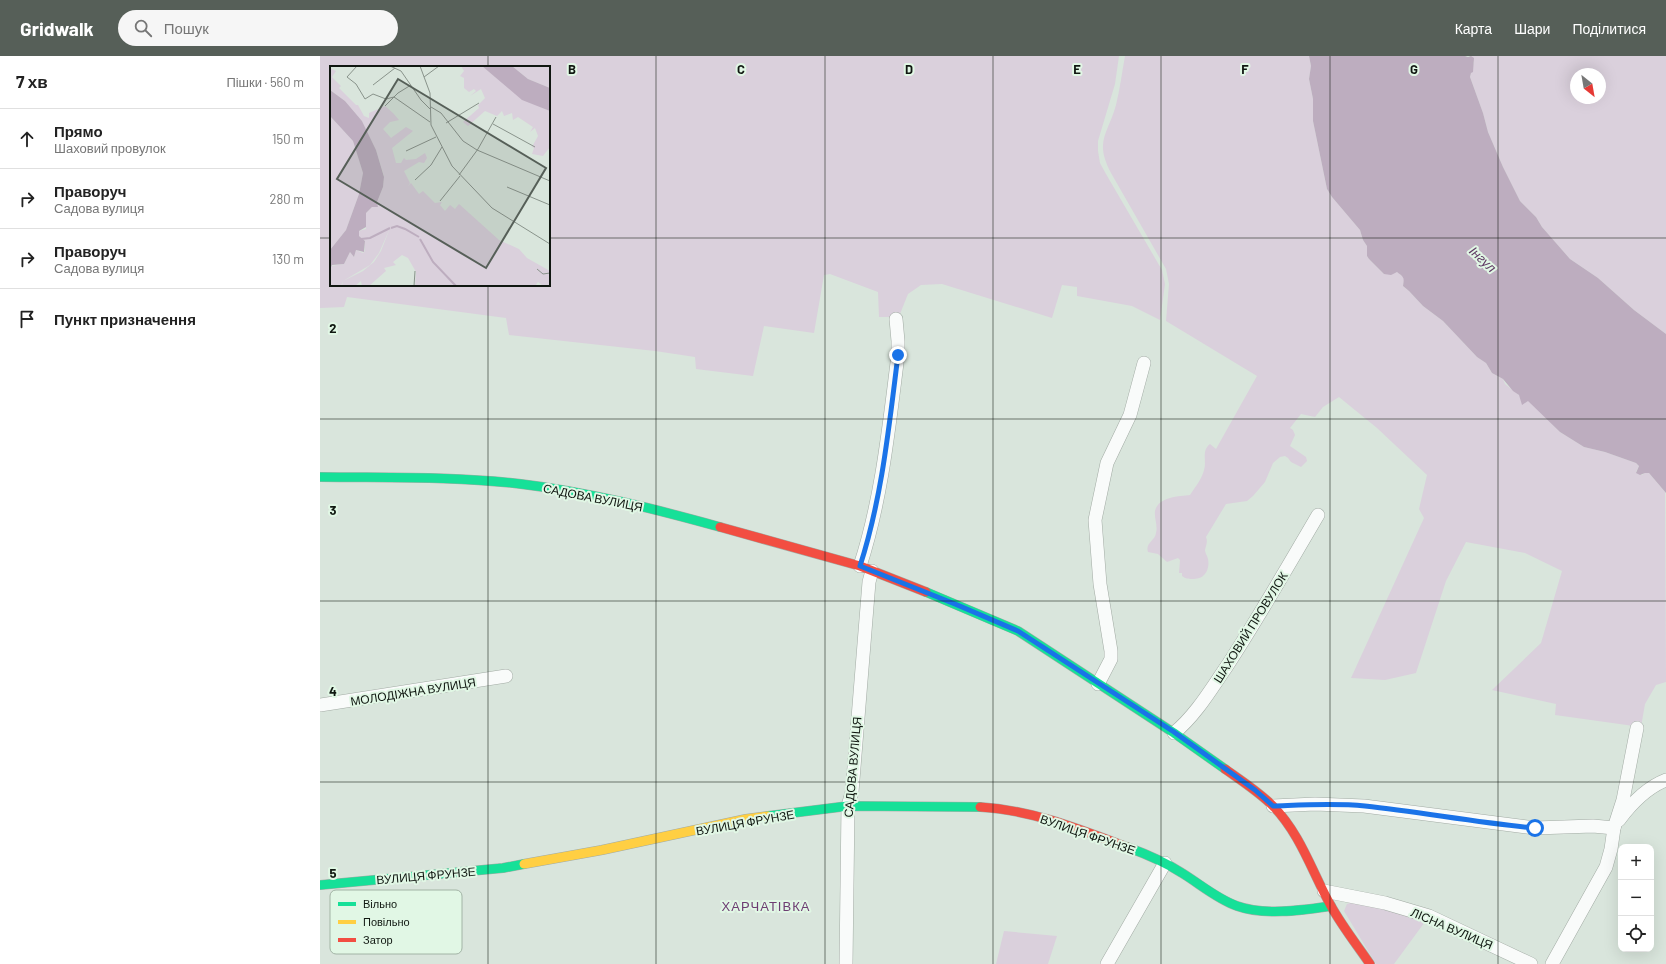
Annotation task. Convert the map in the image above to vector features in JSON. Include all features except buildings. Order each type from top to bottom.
[{"type":"street","name":"САДОВА ВУЛИЦЯ","points":[[846,964],[848,806],[852,792],[869,582],[866,569],[886,456],[898,355],[896,319]]},
{"type":"street","points":[[1098,684],[1111,659],[1112,651],[1100,584],[1096,520],[1098,506],[1107,463],[1130,415],[1144,363]]},
{"type":"street","name":"САДОВА ВУЛИЦЯ","points":[[320,477],[461,479],[520,484],[570,491],[670,514],[866,569],[955,604],[1018,631],[1174,732],[1255,790],[1273,806],[1291,828],[1303,848],[1331,906],[1370,964]]},
{"type":"street","name":"ШАХОВИЙ ПРОВУЛОК","points":[[1174,732],[1188,721],[1215,684],[1255,623],[1318,515]]},
{"type":"street","name":"МОЛОДІЖНА ВУЛИЦЯ","points":[[320,705],[506,676]]},
{"type":"street","points":[[1552,964],[1606,867],[1611,849],[1614,828],[1623,800],[1638,728]]},
{"type":"street","points":[[1614,828],[1625,812],[1652,788],[1666,780]]},
{"type":"street","points":[[1273,806],[1315,804],[1364,806],[1501,825],[1535,828],[1593,826],[1614,828]]},
{"type":"street","name":"ВУЛИЦЯ ФРУНЗЕ","points":[[320,885],[503,868],[602,850],[746,819],[848,806],[982,807],[1026,813],[1065,824],[1154,857],[1181,872],[1212,893],[1237,906],[1253,910],[1277,911],[1303,910],[1331,906]]},
{"type":"street","points":[[1107,964],[1165,863]]},
{"type":"street","name":"ЛІСНА ВУЛИЦЯ","points":[[1324,891],[1385,903],[1428,916],[1531,964]]},
{"type":"shaded area","points":[[320,56],[1119,56],[1115,84],[1098,141],[1100,163],[1162,270],[1165,284],[1160,320],[1132,306],[1077,296],[1077,287],[1062,285],[1052,318],[942,284],[921,285],[908,294],[900,314],[893,317],[879,317],[878,292],[830,274],[824,275],[814,333],[764,326],[753,376],[696,369],[695,357],[655,351],[509,335],[506,318],[347,297],[344,307],[320,308]]},
{"type":"shaded area","points":[[1125,56],[1309,56],[1311,66],[1309,79],[1313,99],[1313,121],[1327,189],[1360,230],[1363,240],[1367,246],[1367,256],[1369,259],[1384,274],[1397,272],[1403,277],[1403,286],[1423,306],[1443,321],[1477,357],[1486,363],[1492,373],[1503,379],[1505,384],[1521,397],[1521,402],[1525,403],[1528,400],[1560,432],[1584,447],[1605,452],[1636,463],[1639,466],[1636,472],[1642,475],[1646,472],[1649,473],[1665,492],[1666,682],[1656,685],[1645,704],[1641,727],[1555,715],[1556,704],[1492,690],[1541,643],[1562,571],[1525,553],[1466,542],[1446,581],[1416,673],[1385,680],[1351,678],[1424,518],[1419,509],[1427,475],[1377,428],[1339,397],[1323,407],[1315,417],[1301,414],[1290,428],[1293,430],[1295,435],[1290,446],[1306,457],[1307,461],[1301,467],[1291,462],[1285,456],[1280,457],[1273,463],[1265,482],[1253,496],[1247,501],[1226,504],[1206,537],[1207,542],[1205,551],[1208,559],[1208,566],[1204,575],[1198,579],[1185,578],[1182,576],[1182,573],[1179,573],[1180,560],[1178,558],[1167,562],[1158,554],[1148,552],[1148,546],[1155,536],[1157,528],[1155,511],[1157,506],[1164,500],[1170,498],[1190,495],[1203,473],[1207,447],[1210,444],[1216,449],[1257,376],[1166,321],[1169,284],[1166,269],[1111,173],[1103,153],[1104,138],[1116,105]]},
{"type":"shaded area","points":[[1471,56],[1666,56],[1666,334],[1634,310],[1598,278],[1570,259],[1542,227],[1536,217],[1520,201],[1488,132],[1470,77],[1474,62]]},
{"type":"shaded area","points":[[1356,901],[1427,919],[1394,964],[1376,964],[1344,911],[1347,904]]},
{"type":"shaded area","points":[[1004,931],[1057,936],[1048,964],[996,964]]},
{"type":"water","name":"Інгул","points":[[1309,56],[1471,56],[1474,58],[1473,72],[1471,73],[1470,77],[1488,132],[1520,201],[1536,217],[1542,227],[1570,259],[1598,278],[1634,310],[1666,334],[1666,493],[1649,473],[1640,475],[1636,473],[1639,466],[1636,463],[1605,452],[1584,447],[1560,432],[1528,401],[1522,405],[1519,395],[1513,391],[1503,379],[1492,373],[1486,363],[1477,357],[1443,321],[1423,306],[1403,286],[1403,277],[1397,272],[1391,275],[1384,274],[1369,259],[1367,256],[1367,246],[1363,240],[1360,230],[1327,189],[1313,121],[1313,99],[1309,79],[1311,66]]},
{"type":"traffic: fast","points":[[320,477],[496,481],[546,487],[621,502],[720,527]]},
{"type":"traffic: fast","points":[[926,592],[1018,631],[1174,733],[1225,769]]},
{"type":"traffic: fast","points":[[768,816],[848,806],[980,807]]},
{"type":"traffic: fast","points":[[1127,847],[1169,865],[1216,895],[1237,906],[1260,911],[1284,911],[1331,906]]},
{"type":"traffic: fast","points":[[320,885],[503,868],[524,864]]},
{"type":"traffic: slow","points":[[524,864],[602,850],[746,819],[768,816]]},
{"type":"traffic: jam","points":[[720,527],[860,566],[926,592]]},
{"type":"traffic: jam","points":[[1225,769],[1262,796],[1283,817],[1299,841],[1335,913],[1370,964]]},
{"type":"traffic: jam","points":[[980,807],[1037,816],[1073,827],[1127,847]]},
{"type":"district","name":"ХАРЧАТІВКА","points":[[766,906]]},
{"type":"route","points":[[898,355],[886,456],[877,502],[860,566],[1018,631],[1174,732],[1255,790],[1273,806],[1315,804],[1364,806],[1501,825],[1535,828]]}]
